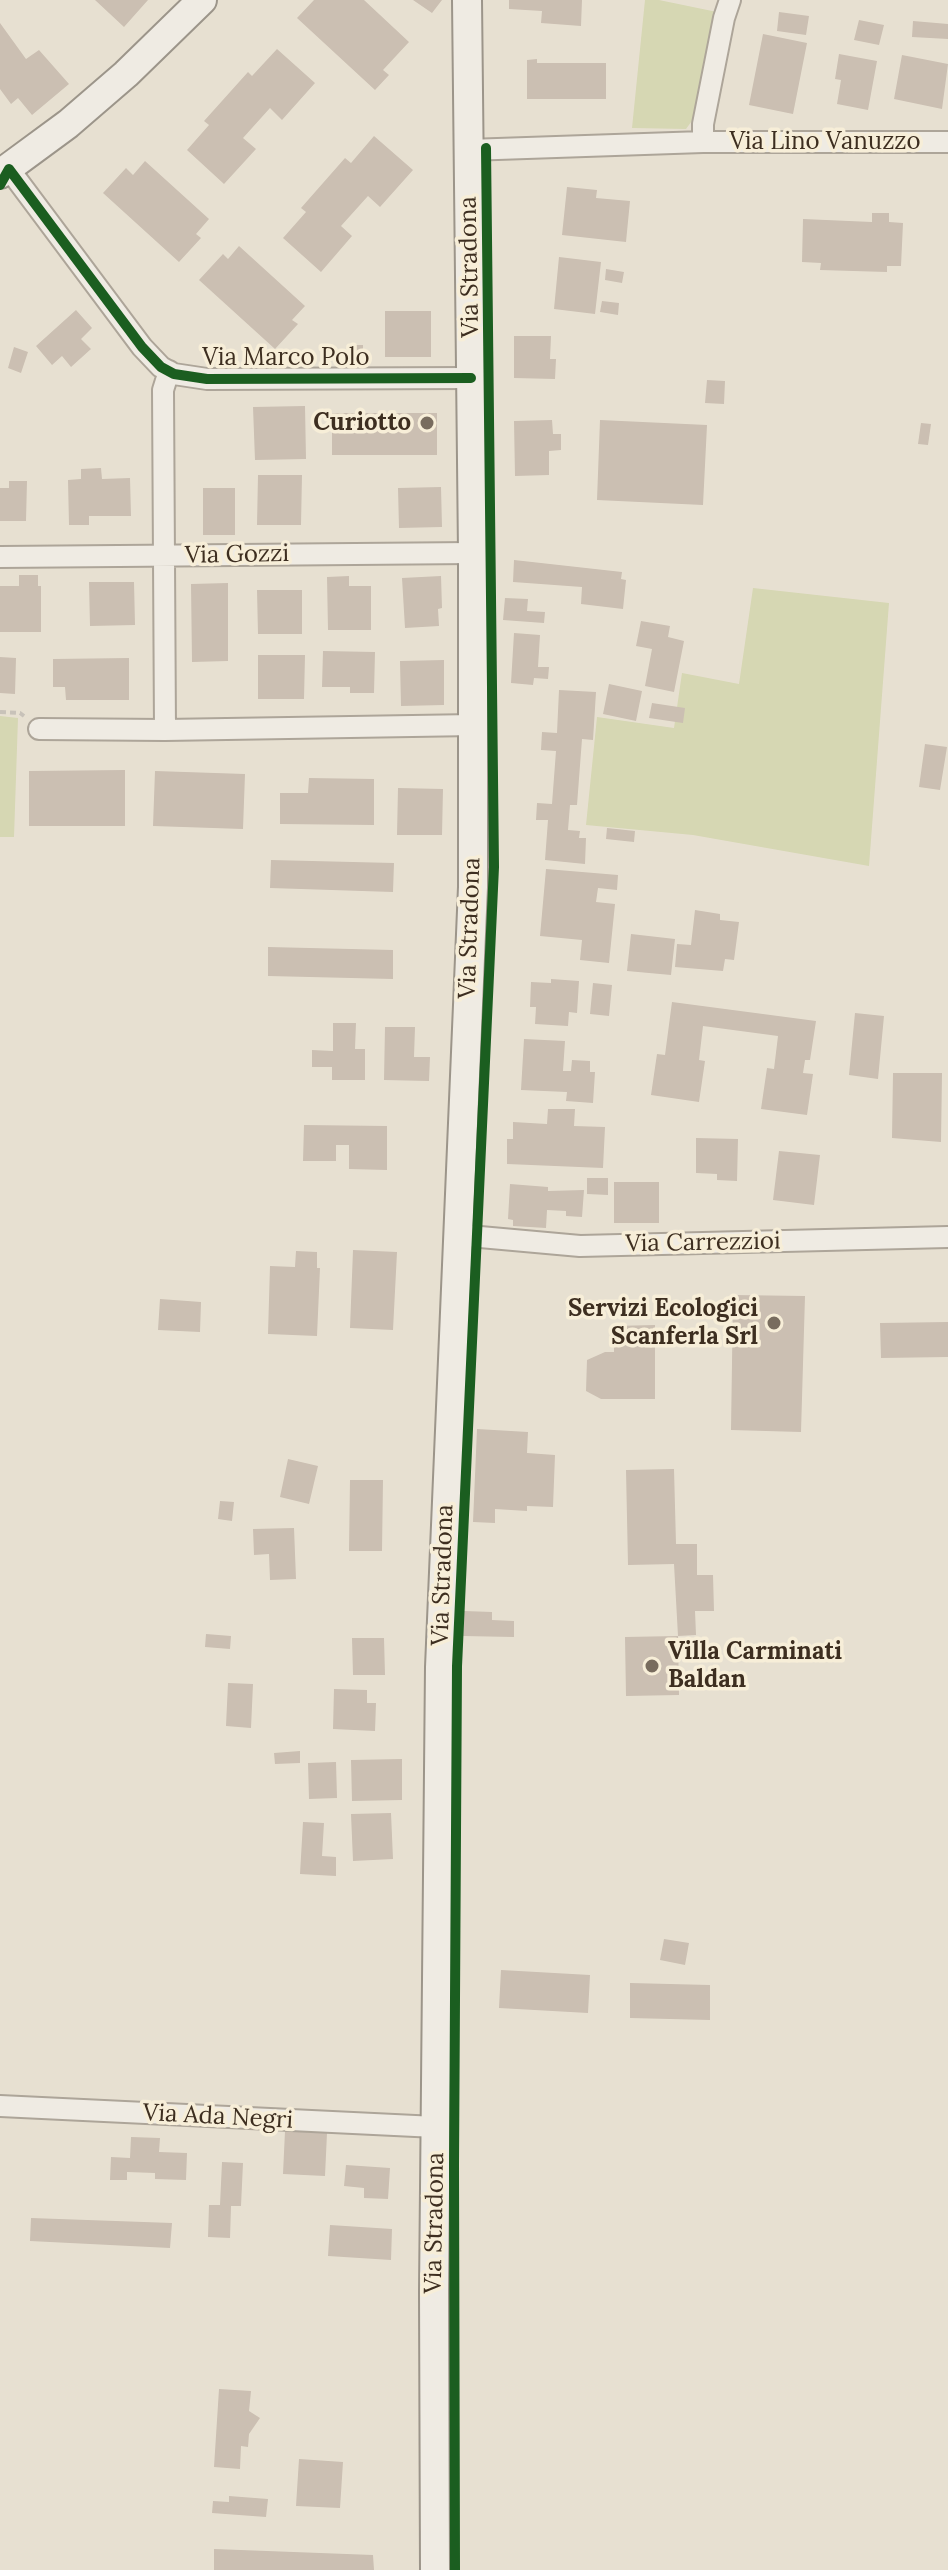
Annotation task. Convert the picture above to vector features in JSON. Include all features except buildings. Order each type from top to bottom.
[{"type":"main road","points":[[3,176],[126,74],[202,0]]},
{"type":"main road","name":"Via Stradona","points":[[435,2570],[440,1681],[473,887],[467,0]]},
{"type":"street","name":"Via Lino Vanuzzo","points":[[703,142],[703,124],[730,0]]},
{"type":"street","name":"Via Lino Vanuzzo","points":[[468,150],[703,142],[948,142]]},
{"type":"street","name":"Via Marco Polo","points":[[3,176],[41,215],[142,347],[169,371],[207,379],[471,378]]},
{"type":"street","points":[[165,730],[163,390],[169,371]]},
{"type":"street","name":"Via Gozzi","points":[[0,557],[473,553]]},
{"type":"street","points":[[39,729],[474,725]]},
{"type":"street","name":"Via Carrezzioi","points":[[458,1235],[580,1246],[948,1237]]},
{"type":"street","name":"Via Ada Negri","points":[[0,2106],[436,2127]]},
{"type":"green space","points":[[645,0],[717,12],[694,118],[686,129],[632,128]]},
{"type":"green space","points":[[753,588],[889,603],[869,866],[693,835],[586,825],[597,717],[674,728],[682,673],[739,684]]},
{"type":"green space","points":[[0,716],[18,718],[14,837],[0,837]]},
{"type":"cycle path","points":[[455,2570],[457,1666],[494,867],[486,148]]},
{"type":"cycle path","points":[[0,185],[9,169],[142,347],[161,367],[174,374],[207,379],[471,378]]},
{"type":"place","name":"Curiotto","points":[[427,423]]},
{"type":"place","name":"Servizi Ecologici Scanferla Srl","points":[[774,1323]]},
{"type":"place","name":"Villa Carminati Baldan","points":[[652,1666]]}]
